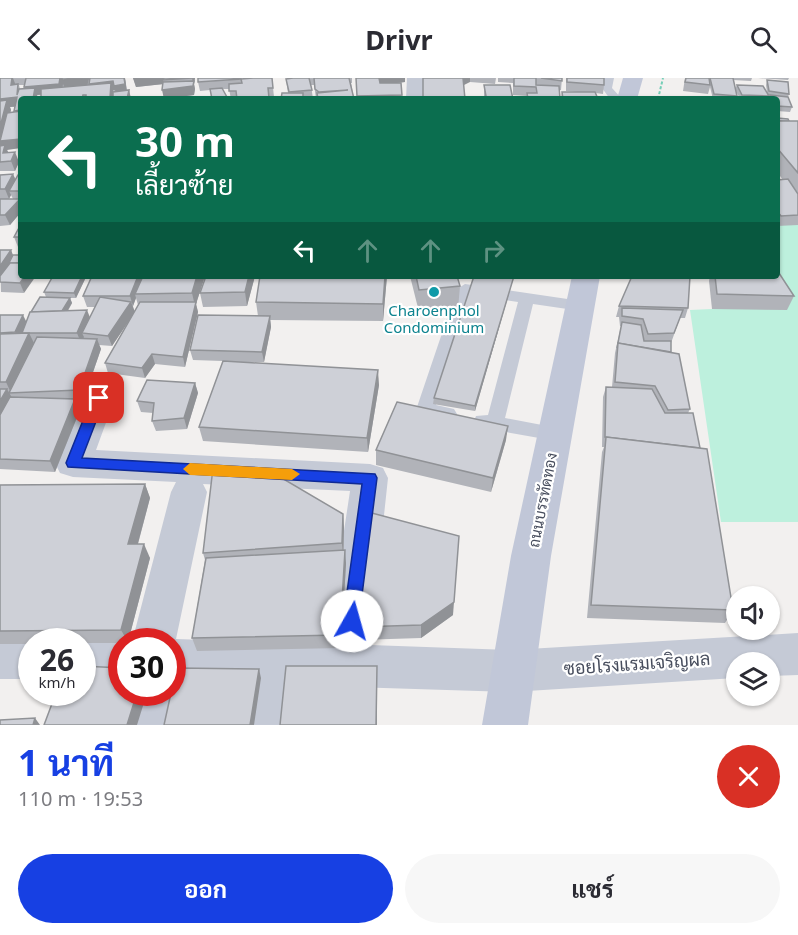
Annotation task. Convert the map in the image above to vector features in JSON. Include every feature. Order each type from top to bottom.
[{"type":"main road","points":[[628,96],[633,78]]},
{"type":"main road","name":"ถนนบรรทัดทอง","points":[[505,725],[542,494],[584,291]]},
{"type":"street","points":[[416,96],[417,78]]},
{"type":"street","points":[[99,398],[73,463],[370,478],[346,668]]},
{"type":"street","points":[[157,628],[189,492]]},
{"type":"street","name":"ซอยโรงแรมเจริญผล","points":[[186,661],[346,668],[512,671],[798,654]]},
{"type":"street","points":[[0,658],[18,658]]},
{"type":"street","points":[[272,725],[279,665]]},
{"type":"street","points":[[156,725],[160,706]]},
{"type":"lane","points":[[609,78],[607,88],[614,96]]},
{"type":"lane","points":[[556,434],[425,410],[465,289],[527,298],[584,291]]},
{"type":"lane","points":[[495,423],[527,298]]},
{"type":"green space","points":[[780,224],[798,225],[798,522],[721,522],[690,310],[712,309],[771,279],[780,279]]},
{"type":"building","points":[[0,78],[12,78],[11,85],[18,84],[17,95],[19,89],[35,88],[34,96],[18,96],[18,110],[14,111],[17,97],[0,99]]},
{"type":"building","points":[[26,78],[60,78],[59,84],[24,87]]},
{"type":"building","points":[[62,78],[85,78],[62,80]]},
{"type":"building","points":[[90,78],[124,78],[125,84],[114,86],[113,81],[89,84]]},
{"type":"building","points":[[164,78],[192,78],[163,80]]},
{"type":"building","points":[[198,78],[241,78],[241,79],[198,82]]},
{"type":"building","points":[[272,78],[273,88],[268,88],[269,96],[237,96],[236,91],[229,91],[229,84],[242,83],[241,79]]},
{"type":"building","points":[[309,78],[312,90],[289,92],[286,79]]},
{"type":"building","points":[[314,78],[349,78],[353,96],[318,96],[317,93],[348,90],[319,92],[315,89]]},
{"type":"building","points":[[356,78],[379,78],[380,83],[401,83],[402,95],[357,96]]},
{"type":"building","points":[[423,78],[463,78],[465,96],[423,96]]},
{"type":"building","points":[[514,78],[536,78],[536,85],[559,86],[560,96],[528,96],[527,93],[537,93],[536,87],[514,86]]},
{"type":"building","points":[[541,78],[562,78],[562,81]]},
{"type":"building","points":[[567,78],[604,78],[604,85],[567,82]]},
{"type":"building","points":[[686,78],[709,78],[710,85],[685,82]]},
{"type":"building","points":[[710,78],[733,78],[737,96],[714,94]]},
{"type":"building","points":[[767,80],[788,82],[789,94],[769,91]]},
{"type":"building","points":[[194,81],[193,86],[162,90],[163,82]]},
{"type":"building","points":[[111,83],[110,96],[41,96],[41,89]]},
{"type":"building","points":[[484,85],[510,85],[512,96],[486,96]]},
{"type":"building","points":[[737,85],[763,86],[769,96],[742,95]]},
{"type":"building","points":[[222,88],[226,96],[211,96],[210,89]]},
{"type":"building","points":[[129,90],[128,96],[113,96],[113,92]]},
{"type":"building","points":[[562,92],[595,92],[597,96],[563,96]]},
{"type":"building","points":[[282,93],[303,93],[303,96],[282,96]]},
{"type":"building","points":[[780,96],[788,97],[792,107],[780,106]]},
{"type":"building","points":[[7,100],[0,127],[0,101]]},
{"type":"building","points":[[18,111],[18,139],[0,141],[7,113]]},
{"type":"building","points":[[780,121],[798,121],[798,173],[780,152]]},
{"type":"building","points":[[5,145],[3,153],[15,152],[11,161],[0,162],[0,146]]},
{"type":"building","points":[[13,174],[5,189],[0,189],[0,175]]},
{"type":"building","points":[[18,175],[18,191],[9,191]]},
{"type":"building","points":[[788,179],[798,194],[798,215],[780,215],[780,180]]},
{"type":"building","points":[[0,199],[18,199],[5,215],[0,215]]},
{"type":"building","points":[[0,250],[11,250],[0,266]]},
{"type":"building","points":[[13,255],[18,255],[18,263],[8,265]]},
{"type":"building","points":[[10,263],[18,263],[18,279],[23,279],[20,283],[0,282],[0,276]]},
{"type":"building","points":[[780,275],[794,296],[717,294],[715,279],[780,279]]},
{"type":"building","points":[[51,279],[81,279],[74,293],[44,292]]},
{"type":"building","points":[[91,279],[137,279],[130,296],[83,296]]},
{"type":"building","points":[[142,279],[196,279],[192,293],[135,294]]},
{"type":"building","points":[[205,279],[248,279],[245,292],[200,293]]},
{"type":"building","points":[[260,279],[385,279],[383,304],[256,302]]},
{"type":"building","points":[[417,279],[458,279],[460,286],[419,290]]},
{"type":"building","points":[[473,279],[513,279],[475,406],[434,398]]},
{"type":"building","points":[[631,279],[690,279],[688,308],[619,306]]},
{"type":"building","points":[[40,297],[70,298],[62,311],[31,312]]},
{"type":"building","points":[[100,297],[131,302],[108,336],[82,333]]},
{"type":"building","points":[[140,302],[196,302],[183,357],[152,354],[142,368],[105,363]]},
{"type":"building","points":[[622,308],[683,310],[674,333],[648,334],[643,319],[622,316]]},
{"type":"building","points":[[87,310],[77,333],[22,333],[30,312]]},
{"type":"building","points":[[0,315],[23,315],[15,332],[0,333]]},
{"type":"building","points":[[198,315],[270,316],[262,352],[190,350]]},
{"type":"building","points":[[622,322],[641,325],[644,341],[671,341],[671,352],[618,343],[617,348]]},
{"type":"building","points":[[29,333],[6,382],[0,382],[0,334]]},
{"type":"building","points":[[37,337],[97,339],[79,390],[9,393]]},
{"type":"building","points":[[618,343],[679,354],[690,409],[668,410],[655,386],[615,382]]},
{"type":"building","points":[[223,361],[378,370],[367,438],[199,427]]},
{"type":"building","points":[[147,380],[195,383],[184,418],[152,421],[154,403],[137,401]]},
{"type":"building","points":[[606,387],[652,389],[665,413],[693,413],[700,448],[605,437]]},
{"type":"building","points":[[0,389],[7,389],[0,401]]},
{"type":"building","points":[[10,397],[75,399],[50,461],[0,459],[0,415]]},
{"type":"building","points":[[397,402],[508,426],[493,478],[376,450]]},
{"type":"building","points":[[606,437],[707,449],[729,586],[726,586],[726,610],[591,605]]},
{"type":"building","points":[[213,468],[275,474],[343,514],[342,543],[203,553]]},
{"type":"building","points":[[145,484],[128,544],[144,544],[122,628],[96,630],[96,628],[18,628],[18,631],[0,631],[0,485]]},
{"type":"building","points":[[368,512],[459,536],[454,602],[421,625],[358,627]]},
{"type":"building","points":[[345,550],[340,635],[192,638],[206,558]]},
{"type":"building","points":[[286,666],[377,666],[376,725],[280,725]]},
{"type":"building","points":[[96,667],[108,667],[108,706],[133,706],[127,725],[44,725],[51,706],[96,706]]},
{"type":"building","points":[[186,668],[259,669],[250,725],[164,725],[168,706],[186,706]]},
{"type":"building","points":[[35,718],[33,725],[0,725],[0,720]]},
{"type":"slow traffic","points":[[190,469],[292,474]]},
{"type":"place","name":"Charoenphol Condominium","points":[[434,292]]},
{"type":"route","points":[[99,398],[73,463],[370,478],[352,621]]}]
